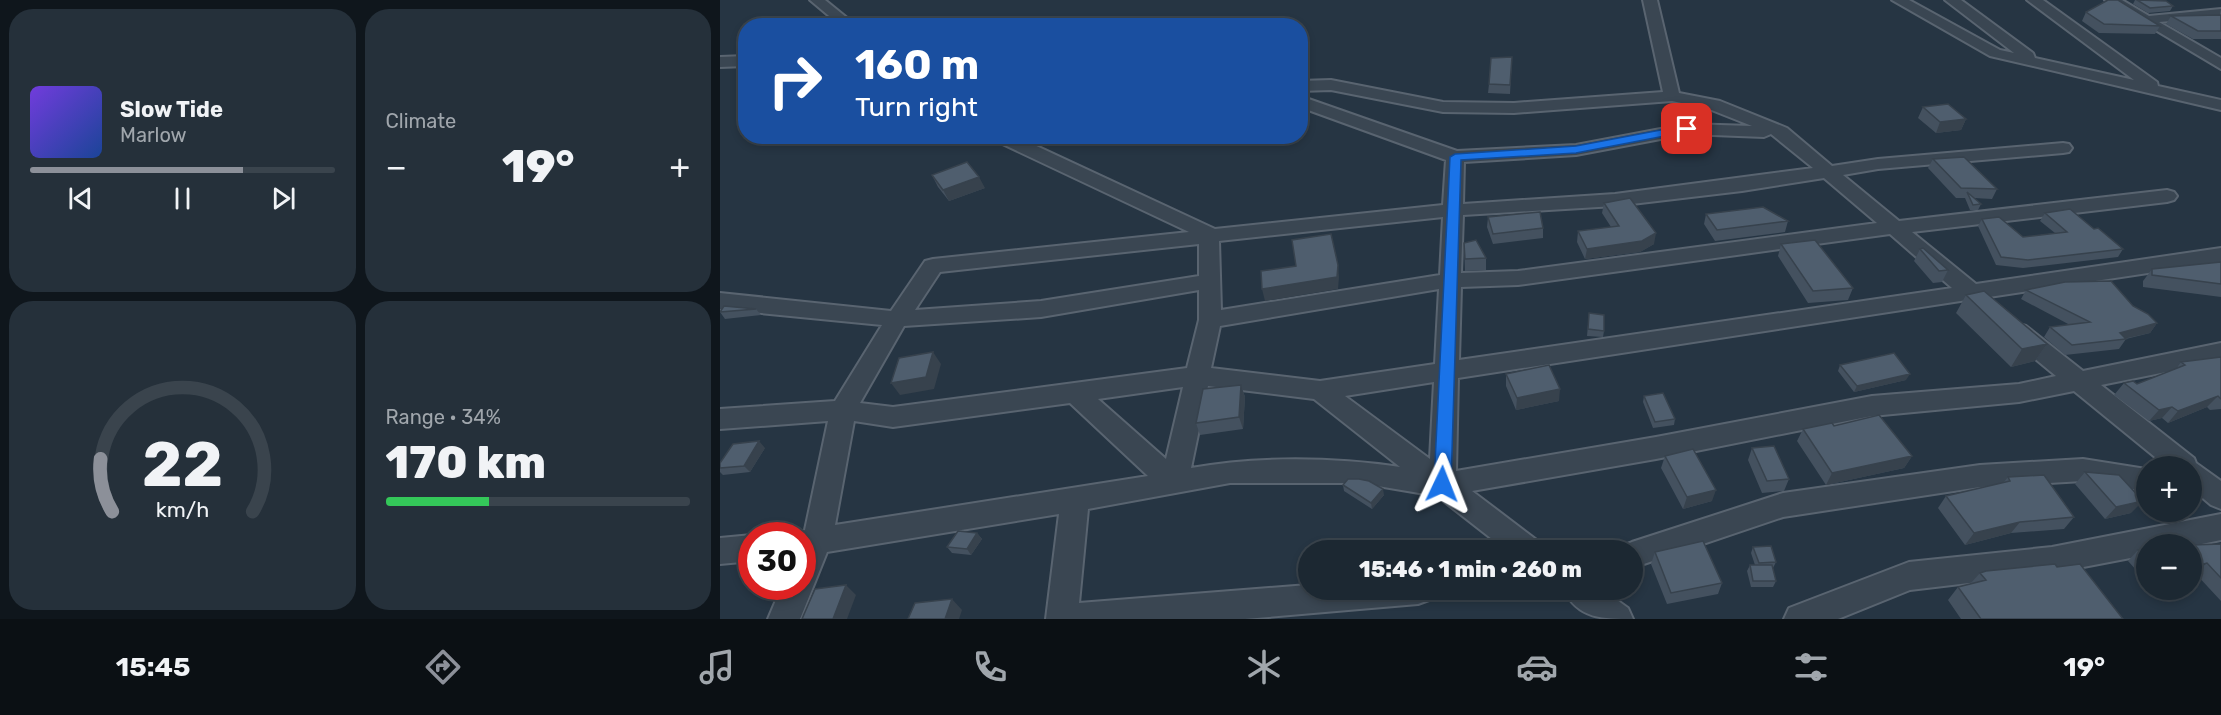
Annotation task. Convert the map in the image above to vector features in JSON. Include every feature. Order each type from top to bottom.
[{"type":"street","points":[[818,0],[840,18]]},
{"type":"street","points":[[1650,0],[1672,96]]},
{"type":"street","points":[[1899,0],[1995,53],[2221,105]]},
{"type":"street","points":[[1952,0],[2037,63]]},
{"type":"street","points":[[2034,0],[2160,91]]},
{"type":"street","points":[[2112,0],[2221,64]]},
{"type":"street","points":[[2195,0],[2220,13]]},
{"type":"street","points":[[2144,19],[2220,13]]},
{"type":"street","points":[[720,62],[738,61]]},
{"type":"street","points":[[1308,86],[1331,85],[1443,107],[1514,108],[1672,96],[1714,105],[1781,132],[2077,381],[2171,456]]},
{"type":"street","points":[[1308,104],[1455,157],[1576,150],[1687,129],[1781,132]]},
{"type":"street","points":[[1017,144],[1209,234]]},
{"type":"street","points":[[815,522],[843,410],[897,319],[933,266],[1209,234],[1453,210],[1615,200],[1878,164],[2063,148]]},
{"type":"street","points":[[1442,484],[1455,157]]},
{"type":"street","points":[[1210,320],[1450,280],[1518,278],[1894,228],[2167,196]]},
{"type":"street","points":[[1174,483],[1210,320],[1209,234]]},
{"type":"street","points":[[720,419],[843,410],[892,417],[1198,376],[1320,390],[2221,255]]},
{"type":"street","points":[[720,301],[897,319],[1041,309],[1209,281]]},
{"type":"street","points":[[816,541],[1230,472],[1360,472],[1442,484],[1656,448],[1872,406],[2019,393],[2221,352]]},
{"type":"street","points":[[1320,390],[1515,540]]},
{"type":"street","points":[[1074,392],[1174,483]]},
{"type":"street","points":[[1643,551],[1783,505],[1968,477],[2083,470],[2136,478]]},
{"type":"street","points":[[2202,481],[2214,490]]},
{"type":"street","points":[[1062,619],[1075,499]]},
{"type":"street","points":[[1800,619],[1909,576],[2052,560],[2221,527]]},
{"type":"street","points":[[720,551],[738,549]]},
{"type":"street","points":[[784,619],[792,600]]},
{"type":"street","points":[[1068,619],[1298,600]]},
{"type":"street","points":[[1592,600],[1617,619]]},
{"type":"building","points":[[2108,0],[2118,0],[2160,26],[2104,24],[2086,12]]},
{"type":"building","points":[[2137,0],[2166,1],[2173,6],[2150,8]]},
{"type":"building","points":[[2221,15],[2221,31],[2198,31],[2171,16]]},
{"type":"building","points":[[1512,57],[1510,85],[1489,84],[1491,58]]},
{"type":"building","points":[[1948,104],[1966,119],[1940,122],[1923,107]]},
{"type":"building","points":[[1964,157],[1997,189],[1961,188],[1933,159]]},
{"type":"building","points":[[967,162],[979,177],[943,190],[932,175]]},
{"type":"building","points":[[1967,192],[1981,204],[1973,205]]},
{"type":"building","points":[[1630,198],[1656,233],[1642,241],[1587,249],[1578,231],[1619,226],[1604,203]]},
{"type":"building","points":[[1763,207],[1788,221],[1717,230],[1706,214]]},
{"type":"building","points":[[2070,209],[2123,249],[2028,260],[2001,257],[1982,219],[1999,217],[2023,237],[2067,232],[2045,213]]},
{"type":"building","points":[[1540,212],[1543,228],[1493,234],[1488,217]]},
{"type":"building","points":[[1331,234],[1338,265],[1337,277],[1262,289],[1261,271],[1296,266],[1292,240]]},
{"type":"building","points":[[1476,240],[1486,258],[1465,259],[1464,243]]},
{"type":"building","points":[[1815,240],[1853,288],[1813,291],[1781,244]]},
{"type":"building","points":[[1923,248],[1948,270],[1939,271],[1920,249]]},
{"type":"building","points":[[2221,262],[2221,284],[2152,275],[2152,269]]},
{"type":"building","points":[[2111,281],[2133,306],[2148,314],[2157,323],[2120,333],[2126,339],[2072,345],[2050,327],[2090,322],[2026,290],[2065,282]]},
{"type":"building","points":[[1984,291],[2047,344],[2022,349],[1966,295]]},
{"type":"building","points":[[724,306],[756,309],[720,312]]},
{"type":"building","points":[[1589,313],[1604,315],[1604,331],[1588,329]]},
{"type":"building","points":[[933,352],[926,377],[891,383],[899,358]]},
{"type":"building","points":[[1894,353],[1910,374],[1857,386],[1840,365]]},
{"type":"building","points":[[2221,357],[2221,399],[2218,396],[2178,411],[2172,407],[2159,410],[2124,383],[2133,381],[2137,384],[2185,365],[2181,362]]},
{"type":"building","points":[[1549,365],[1560,389],[1517,398],[1506,374]]},
{"type":"building","points":[[1241,385],[1239,417],[1196,423],[1203,389]]},
{"type":"building","points":[[1663,393],[1675,419],[1655,422],[1644,396]]},
{"type":"building","points":[[1879,415],[1912,456],[1832,473],[1803,429],[1832,423],[1834,426]]},
{"type":"building","points":[[759,441],[744,466],[720,468],[720,463],[733,444]]},
{"type":"building","points":[[1774,446],[1789,479],[1767,481],[1752,448]]},
{"type":"building","points":[[1693,449],[1716,490],[1687,497],[1665,456]]},
{"type":"building","points":[[2085,472],[2119,475],[2136,493],[2136,503],[2116,507]]},
{"type":"building","points":[[2044,475],[2074,517],[2020,522],[1974,533],[1946,496],[2010,481],[2008,477]]},
{"type":"building","points":[[1348,479],[1369,481],[1383,489],[1371,503],[1343,485]]},
{"type":"building","points":[[958,531],[977,533],[967,549],[947,547]]},
{"type":"building","points":[[1703,541],[1722,583],[1671,593],[1655,552]]},
{"type":"building","points":[[2221,544],[2221,578],[2207,563],[2202,564],[2202,545]]},
{"type":"building","points":[[1771,546],[1776,562],[1759,563],[1753,547]]},
{"type":"building","points":[[2055,564],[2057,567],[2080,564],[2123,619],[1981,619],[1958,587],[1986,580],[1980,573],[1986,571]]},
{"type":"building","points":[[1750,565],[1772,565],[1776,581],[1753,581]]},
{"type":"building","points":[[846,585],[833,619],[802,619],[810,600],[816,600],[816,589]]},
{"type":"building","points":[[952,599],[945,619],[908,619],[915,603]]},
{"type":"route","points":[[1442,484],[1455,157],[1576,150],[1687,129]]}]
